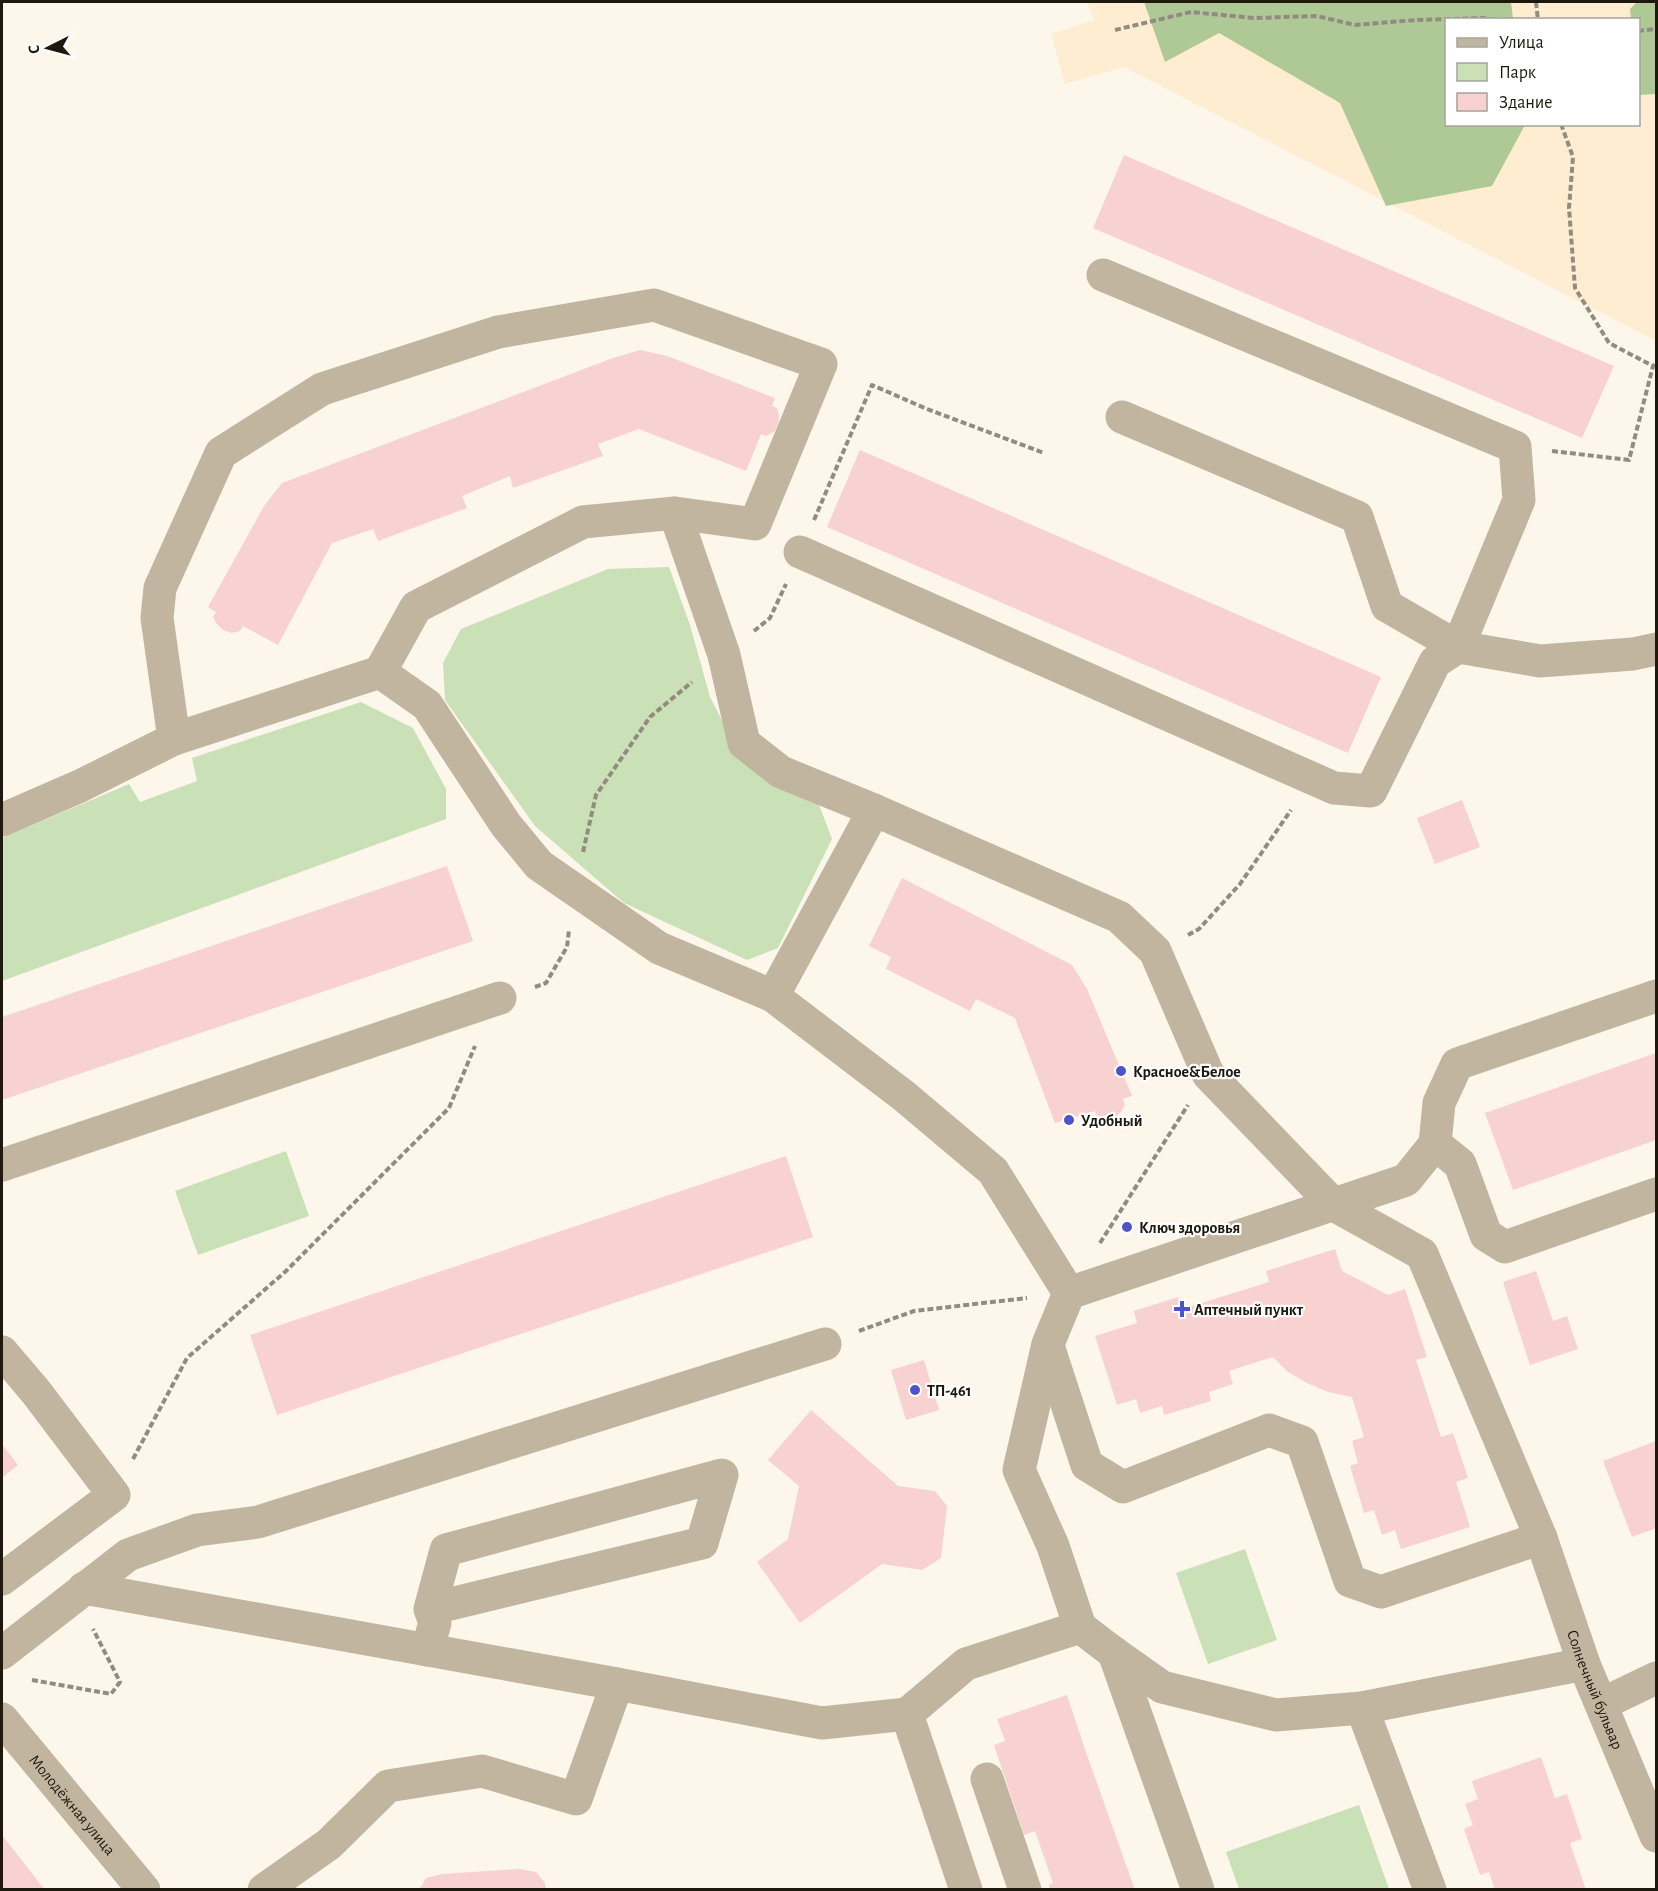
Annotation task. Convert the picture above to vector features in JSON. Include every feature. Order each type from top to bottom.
[{"type":"street","points":[[800,552],[1334,789],[1371,791],[1435,662],[1458,647],[1519,500],[1515,447],[1103,275]]},
{"type":"street","points":[[2,820],[80,786],[174,739],[380,672],[416,607],[583,522],[675,513],[755,524],[821,364],[654,305],[498,332],[322,389],[221,453],[160,588],[157,618],[174,739]]},
{"type":"street","points":[[1122,417],[1357,517],[1387,606],[1458,647],[1540,661],[1633,654],[1656,650]]},
{"type":"street","points":[[675,513],[724,655],[744,743],[781,772],[1119,917],[1155,951],[1208,1074]]},
{"type":"street","points":[[380,672],[427,705],[506,825],[539,866],[659,948],[773,996],[904,1096],[993,1171],[1069,1293]]},
{"type":"street","points":[[773,996],[874,810]]},
{"type":"street","points":[[1584,1664],[1362,1708],[1276,1716],[1162,1687],[1080,1627],[1053,1546],[1019,1470],[1048,1344],[1069,1293],[1406,1180],[1435,1144],[1439,1103],[1456,1064],[1656,996]]},
{"type":"street","points":[[2,1165],[500,998]]},
{"type":"street","name":"Солнечный бульвар","points":[[1208,1074],[1334,1205],[1422,1254],[1541,1538],[1584,1664],[1656,1836]]},
{"type":"street","points":[[1435,1144],[1460,1164],[1486,1235],[1505,1247],[1656,1194]]},
{"type":"street","points":[[2,1653],[128,1554],[197,1530],[258,1522],[825,1344]]},
{"type":"street","points":[[1048,1344],[1087,1465],[1123,1487],[1269,1430],[1302,1442],[1350,1581],[1381,1592],[1541,1538]]},
{"type":"street","points":[[2,1352],[36,1392],[114,1495],[2,1579]]},
{"type":"street","points":[[427,1650],[435,1623],[430,1609],[446,1550],[722,1475],[702,1543],[430,1609]]},
{"type":"street","points":[[80,1592],[427,1650],[822,1723],[907,1714],[966,1664],[1080,1627]]},
{"type":"street","points":[[1114,1653],[1198,1890]]},
{"type":"street","points":[[1602,1704],[1656,1678]]},
{"type":"street","points":[[264,1890],[329,1844],[388,1786],[482,1771],[576,1799],[617,1684]]},
{"type":"street","points":[[1362,1708],[1430,1890]]},
{"type":"street","points":[[907,1714],[966,1890]]},
{"type":"street","name":"Молодёжная улица","points":[[2,1719],[144,1890]]},
{"type":"street","points":[[987,1779],[1025,1890]]},
{"type":"path","points":[[1536,2],[1538,18]]},
{"type":"path","points":[[1115,30],[1191,12],[1254,18],[1317,16],[1355,25],[1445,19]]},
{"type":"path","points":[[1640,31],[1656,29]]},
{"type":"path","points":[[1515,447],[1629,460],[1655,365],[1609,343],[1575,288],[1569,208],[1573,157],[1562,126]]},
{"type":"path","points":[[114,1495],[187,1358],[286,1271],[449,1108],[470,1056],[500,998],[546,983],[567,947],[574,890],[596,795],[651,717],[770,618],[872,385],[927,410],[1044,453]]},
{"type":"path","points":[[1155,951],[1199,929],[1240,884],[1311,778]]},
{"type":"path","points":[[825,1344],[914,1311],[1069,1293],[1208,1074]]},
{"type":"path","points":[[32,1680],[111,1694],[120,1683],[80,1592]]},
{"type":"shaded area","points":[[1087,2],[1656,2],[1656,341],[1124,67],[1065,84],[1051,34],[1094,20]]},
{"type":"green space","points":[[1144,2],[1511,2],[1513,18],[1445,18],[1445,126],[1524,126],[1492,186],[1386,206],[1340,103],[1219,33],[1165,62]]},
{"type":"green space","points":[[1637,2],[1656,2],[1656,94],[1640,95],[1640,18],[1631,18],[1630,9]]},
{"type":"green space","points":[[669,567],[690,625],[710,697],[743,761],[818,802],[832,839],[778,948],[747,960],[624,903],[535,826],[445,700],[443,663],[461,629],[608,569]]},
{"type":"green space","points":[[361,702],[413,728],[446,789],[446,819],[2,981],[2,838],[129,784],[140,802],[197,781],[192,758]]},
{"type":"green space","points":[[286,1151],[309,1216],[198,1255],[175,1191]]},
{"type":"green space","points":[[1245,1549],[1277,1640],[1208,1664],[1176,1573]]},
{"type":"green space","points":[[1359,1805],[1389,1889],[1239,1889],[1226,1852]]},
{"type":"building","points":[[1124,155],[1614,366],[1582,438],[1093,228]]},
{"type":"building","points":[[640,350],[667,356],[775,398],[772,406],[777,408],[778,424],[774,432],[766,436],[761,434],[746,471],[639,429],[598,444],[603,456],[513,488],[510,476],[462,496],[467,508],[378,541],[373,529],[332,543],[278,645],[243,626],[240,631],[231,633],[223,630],[217,624],[213,617],[216,612],[208,607],[264,506],[282,483],[613,358]]},
{"type":"building","points":[[860,450],[1381,677],[1348,753],[827,527]]},
{"type":"building","points":[[1462,800],[1480,847],[1435,864],[1417,818]]},
{"type":"building","points":[[447,866],[473,941],[2,1100],[2,1017]]},
{"type":"building","points":[[902,878],[1072,965],[1087,989],[1132,1096],[1123,1099],[1125,1105],[1121,1112],[1115,1117],[1106,1119],[1097,1116],[1095,1111],[1055,1123],[1015,1018],[976,999],[970,1011],[886,969],[891,957],[869,946]]},
{"type":"building","points":[[1656,1053],[1656,1140],[1513,1190],[1485,1113]]},
{"type":"building","points":[[786,1156],[813,1237],[277,1415],[250,1335]]},
{"type":"building","points":[[1335,1249],[1342,1271],[1388,1295],[1405,1289],[1427,1357],[1416,1360],[1441,1437],[1453,1433],[1468,1478],[1456,1482],[1470,1527],[1401,1549],[1395,1530],[1382,1535],[1374,1510],[1364,1513],[1350,1466],[1358,1463],[1352,1441],[1364,1437],[1352,1397],[1328,1392],[1307,1383],[1288,1372],[1273,1357],[1229,1371],[1233,1384],[1209,1392],[1211,1401],[1164,1415],[1162,1406],[1140,1413],[1136,1399],[1117,1405],[1095,1336],[1137,1323],[1134,1311],[1178,1297],[1182,1309],[1269,1282],[1266,1271]]},
{"type":"building","points":[[1536,1271],[1553,1321],[1567,1316],[1578,1349],[1530,1365],[1503,1282]]},
{"type":"building","name":"ТП-461","points":[[924,1360],[939,1410],[906,1420],[891,1370]]},
{"type":"building","points":[[811,1410],[898,1486],[935,1491],[947,1506],[941,1558],[922,1570],[882,1564],[800,1623],[757,1562],[788,1539],[799,1486],[768,1460]]},
{"type":"building","points":[[1656,1441],[1656,1528],[1632,1537],[1603,1461]]},
{"type":"building","points":[[2,1444],[18,1465],[2,1478]]},
{"type":"building","points":[[1067,1695],[1135,1890],[1050,1890],[1049,1885],[1053,1883],[1035,1831],[1024,1835],[994,1745],[1005,1741],[997,1719]]},
{"type":"building","points":[[1541,1757],[1555,1798],[1567,1794],[1582,1839],[1570,1843],[1586,1890],[1495,1890],[1489,1872],[1480,1875],[1464,1829],[1473,1825],[1465,1804],[1478,1799],[1472,1781]]},
{"type":"building","points":[[2,1835],[9,1844],[45,1890],[2,1890]]},
{"type":"building","points":[[519,1869],[536,1872],[545,1883],[546,1890],[419,1890],[426,1878],[442,1874]]},
{"type":"place","name":"Красное&Белое","points":[[1121,1071]]},
{"type":"place","name":"Удобный","points":[[1069,1120]]},
{"type":"place","name":"Ключ здоровья","points":[[1127,1227]]},
{"type":"place","name":"Аптечный пункт","points":[[1182,1309]]},
{"type":"place","name":"ТП-461","points":[[915,1390]]}]
